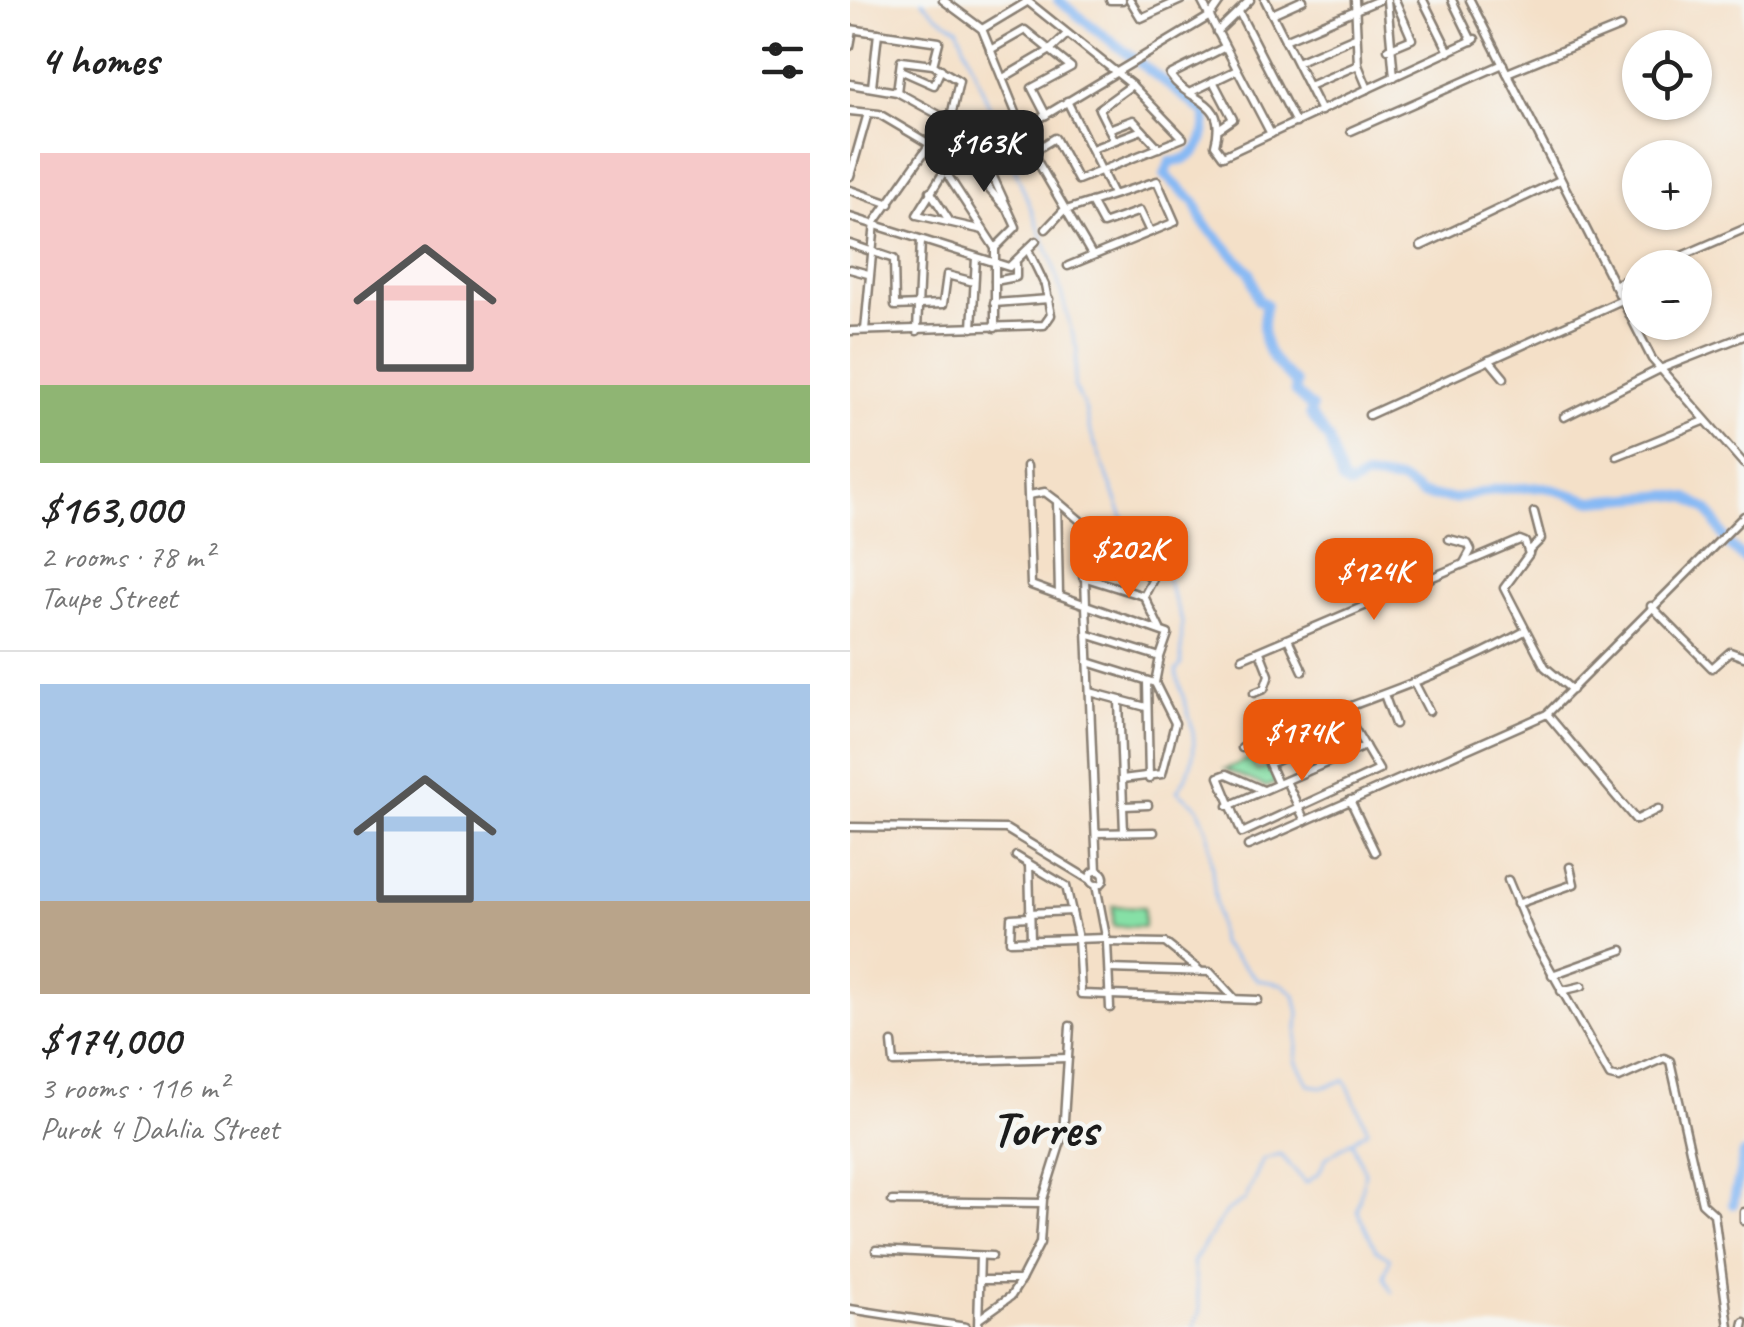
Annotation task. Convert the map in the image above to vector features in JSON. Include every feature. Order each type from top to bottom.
[{"type":"street","points":[[943,0],[982,29],[1032,152],[1092,256]]},
{"type":"street","points":[[1130,0],[1141,18],[1181,0]]},
{"type":"street","points":[[1201,0],[1271,134]]},
{"type":"street","points":[[934,146],[978,144],[1024,128],[1210,16],[1221,0]]},
{"type":"street","points":[[1218,32],[1250,0]]},
{"type":"street","points":[[1265,0],[1321,111]]},
{"type":"street","points":[[1272,14],[1303,0]]},
{"type":"street","points":[[1285,40],[1356,4],[1379,0]]},
{"type":"street","points":[[1387,0],[1388,49],[1394,77]]},
{"type":"street","points":[[1388,49],[1412,39],[1395,0]]},
{"type":"street","points":[[1423,0],[1449,52]]},
{"type":"street","points":[[1224,46],[1171,74],[1173,81],[1215,114],[1220,128],[1215,145],[1223,156],[1474,40],[1452,0]]},
{"type":"street","points":[[1369,415],[1622,300],[1470,0]]},
{"type":"street","points":[[982,29],[1026,1],[1132,85],[1166,116],[1183,138],[1076,180],[1055,138],[1032,152]]},
{"type":"street","points":[[1356,4],[1358,65],[1368,89]]},
{"type":"street","points":[[1238,12],[1296,122]]},
{"type":"street","points":[[1507,72],[1620,27]]},
{"type":"street","points":[[850,46],[851,30],[939,42],[934,85],[900,70]]},
{"type":"street","points":[[990,50],[1026,30],[1070,68],[1032,88],[1046,115]]},
{"type":"street","points":[[872,87],[878,32]]},
{"type":"street","points":[[1002,78],[1049,50],[1066,34]]},
{"type":"street","points":[[1296,62],[1356,37]]},
{"type":"street","points":[[850,84],[897,92],[950,121],[960,81],[937,67],[901,61],[897,92]]},
{"type":"street","points":[[1351,131],[1503,64]]},
{"type":"street","points":[[1309,86],[1358,65]]},
{"type":"street","points":[[1191,92],[1237,70]]},
{"type":"street","points":[[1213,82],[1233,119],[1220,128]]},
{"type":"street","points":[[1114,139],[1099,108],[1132,85]]},
{"type":"street","points":[[1066,102],[1112,194]]},
{"type":"street","points":[[850,110],[890,119],[934,146],[945,170],[996,248],[995,328]]},
{"type":"street","points":[[850,176],[868,113]]},
{"type":"street","points":[[1109,128],[1133,120],[1160,148]]},
{"type":"street","points":[[1092,149],[1142,130]]},
{"type":"street","points":[[850,143],[861,144]]},
{"type":"street","points":[[978,144],[1016,229],[996,248]]},
{"type":"street","points":[[865,330],[874,225],[934,146]]},
{"type":"street","points":[[985,162],[975,173],[999,205],[1006,207]]},
{"type":"street","points":[[945,170],[917,214],[984,230]]},
{"type":"street","points":[[1421,246],[1560,180]]},
{"type":"street","points":[[1046,228],[1063,211],[1157,181],[1176,220],[1068,266]]},
{"type":"street","points":[[850,190],[890,204]]},
{"type":"street","points":[[930,192],[951,223]]},
{"type":"street","points":[[1091,202],[1103,224],[1140,211],[1150,232]]},
{"type":"street","points":[[850,218],[1009,266],[1029,252],[1036,241]]},
{"type":"street","points":[[1696,250],[1744,229]]},
{"type":"street","points":[[917,331],[921,240]]},
{"type":"street","points":[[850,244],[894,258],[892,304],[943,304],[947,275],[974,282]]},
{"type":"street","points":[[850,331],[1040,326],[1050,321],[1049,299],[1029,252]]},
{"type":"street","points":[[972,328],[976,258]]},
{"type":"street","points":[[995,281],[1016,277],[1016,263]]},
{"type":"street","points":[[850,269],[868,274]]},
{"type":"street","points":[[1614,285],[1622,282]]},
{"type":"street","points":[[994,303],[1049,299]]},
{"type":"street","points":[[1564,417],[1660,369],[1744,336]]},
{"type":"street","points":[[1644,340],[1660,369],[1744,464]]},
{"type":"street","points":[[1489,360],[1504,378]]},
{"type":"street","points":[[1617,456],[1704,421]]},
{"type":"street","points":[[1028,466],[1031,586],[1168,634],[1146,708],[1149,779]]},
{"type":"street","points":[[1029,496],[1045,492],[1112,544],[1112,557]]},
{"type":"street","points":[[1056,501],[1059,595]]},
{"type":"street","points":[[1534,512],[1541,538],[1529,551],[1525,564],[1507,577],[1504,588],[1545,667],[1572,690]]},
{"type":"street","points":[[1248,846],[1548,714],[1744,516]]},
{"type":"street","points":[[1083,523],[1096,833],[1097,871],[1093,882],[1107,940],[1110,1008]]},
{"type":"street","points":[[1449,539],[1468,544],[1471,550],[1463,564]]},
{"type":"street","points":[[1242,658],[1290,641],[1520,540],[1529,551]]},
{"type":"street","points":[[1083,548],[1138,566],[1153,580],[1144,596]]},
{"type":"street","points":[[1083,577],[1144,596],[1160,630]]},
{"type":"street","points":[[1651,606],[1712,668],[1730,652],[1744,657]]},
{"type":"street","points":[[1242,748],[1318,716],[1385,697],[1525,632]]},
{"type":"street","points":[[1088,635],[1160,657]]},
{"type":"street","points":[[1290,641],[1303,671]]},
{"type":"street","points":[[1254,693],[1264,688],[1269,675],[1260,652]]},
{"type":"street","points":[[1088,662],[1151,682],[1175,724],[1162,774],[1149,779],[1122,780]]},
{"type":"street","points":[[1415,684],[1428,710]]},
{"type":"street","points":[[1090,692],[1146,708]]},
{"type":"street","points":[[1385,697],[1395,724]]},
{"type":"street","points":[[1120,701],[1124,832]]},
{"type":"street","points":[[1548,714],[1636,820],[1658,810]]},
{"type":"street","points":[[1264,790],[1222,776],[1218,782],[1242,833],[1298,806],[1379,770],[1354,726],[1269,764],[1298,806],[1304,821]]},
{"type":"street","points":[[1228,806],[1366,746]]},
{"type":"street","points":[[1350,800],[1375,852]]},
{"type":"street","points":[[1124,806],[1148,804]]},
{"type":"street","points":[[850,827],[1006,829],[1093,882]]},
{"type":"street","points":[[1096,833],[1154,832]]},
{"type":"street","points":[[1016,856],[1066,886],[1078,938],[1081,994],[1258,1000]]},
{"type":"street","points":[[1028,863],[1031,940]]},
{"type":"street","points":[[1518,904],[1574,884],[1570,867]]},
{"type":"street","points":[[1508,880],[1552,975],[1614,1078],[1664,1058],[1670,1061],[1702,1203],[1714,1214],[1729,1327]]},
{"type":"street","points":[[1072,911],[1012,918],[1010,941],[1078,938],[1165,943],[1200,971]]},
{"type":"street","points":[[1552,975],[1622,950]]},
{"type":"street","points":[[1109,969],[1210,972],[1234,999]]},
{"type":"street","points":[[1562,990],[1582,986]]},
{"type":"street","points":[[978,1323],[1011,1296],[1040,1243],[1042,1203],[1063,1135],[1070,1026]]},
{"type":"street","points":[[892,1044],[894,1063],[1068,1058]]},
{"type":"street","points":[[892,1201],[1042,1203]]},
{"type":"street","points":[[1744,1212],[1744,1221]]},
{"type":"street","points":[[876,1250],[992,1256]]},
{"type":"street","points":[[978,1323],[980,1256]]},
{"type":"street","points":[[980,1280],[1021,1280]]},
{"type":"street","points":[[850,1309],[966,1327]]},
{"type":"green space","points":[[1251,758],[1257,771],[1269,766],[1276,783],[1266,787],[1225,769]]},
{"type":"green space","points":[[1113,906],[1144,907],[1144,927],[1113,926]]},
{"type":"waterway","points":[[922,0],[937,16],[957,27],[1052,260],[1077,350],[1074,386],[1089,428],[1125,523],[1141,546],[1162,564],[1182,622],[1181,665],[1176,671],[1194,745],[1187,775],[1177,791],[1198,807],[1208,832],[1220,943],[1258,980],[1282,984],[1295,995],[1299,1013],[1296,1061],[1309,1085],[1324,1087],[1345,1080],[1368,1130],[1326,1158],[1319,1173],[1306,1183],[1280,1154],[1263,1159],[1245,1200],[1226,1212],[1193,1262],[1200,1311],[1194,1327]]},
{"type":"waterway","points":[[1058,0],[1206,114],[1204,133],[1194,153],[1170,162],[1165,175],[1195,202],[1204,224],[1250,272],[1258,300],[1266,304],[1263,329],[1267,348],[1278,366],[1296,383],[1295,392],[1312,408],[1310,414],[1329,440],[1342,481],[1350,486],[1365,477],[1401,481],[1422,495],[1454,499],[1497,489],[1545,487],[1593,501],[1670,495],[1688,498],[1708,510],[1728,544],[1744,559]]},
{"type":"waterway","points":[[1352,1142],[1365,1173],[1357,1210],[1376,1250],[1390,1258],[1384,1277],[1392,1292]]},
{"type":"waterway","points":[[1733,1204],[1744,1154]]},
{"type":"district","name":"Torres","points":[[1044,1127]]}]
